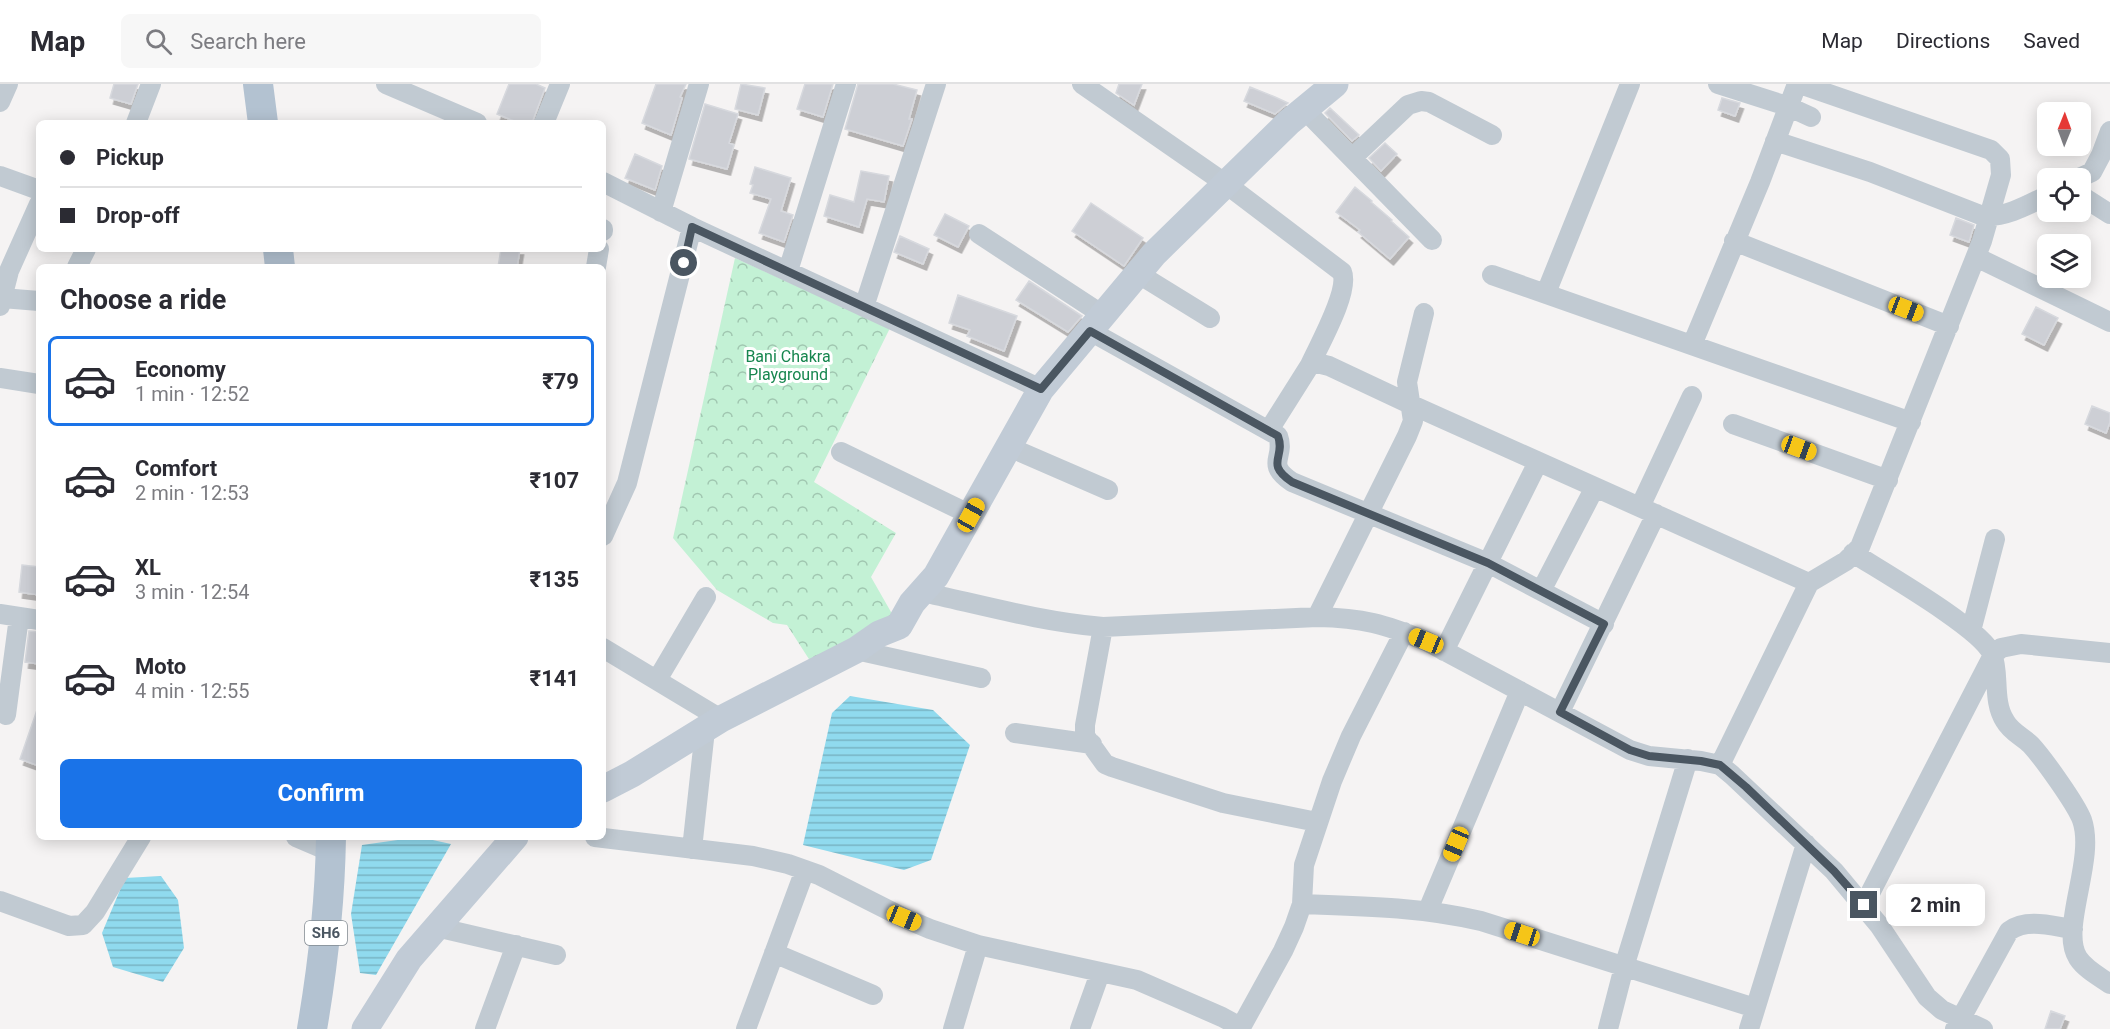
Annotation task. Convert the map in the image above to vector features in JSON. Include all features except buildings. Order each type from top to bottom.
[{"type":"main road","points":[[258,84],[263,120]]},
{"type":"main road","name":"SH6","points":[[312,1029],[326,942],[331,844]]},
{"type":"street","points":[[0,102],[8,84]]},
{"type":"street","points":[[136,120],[151,84]]},
{"type":"street","points":[[386,84],[470,120]]},
{"type":"street","points":[[545,120],[560,84]]},
{"type":"street","points":[[661,212],[699,84]]},
{"type":"street","points":[[788,271],[846,84]]},
{"type":"street","points":[[864,307],[936,84]]},
{"type":"street","points":[[606,787],[713,724],[856,650],[879,634],[899,626],[912,603],[936,576],[1041,389],[1154,254],[1304,110],[1335,84]]},
{"type":"street","points":[[1546,294],[1630,84]]},
{"type":"street","points":[[1718,84],[1787,105],[1811,117]]},
{"type":"street","points":[[1692,345],[1760,182],[1787,105],[1798,84],[1991,150],[2000,159],[2001,175],[1991,216],[1860,547],[1839,566],[1809,583],[1720,765]]},
{"type":"street","points":[[1088,86],[1226,184],[1342,272],[1345,279],[1341,296],[1310,365],[1269,430]]},
{"type":"street","points":[[1352,158],[1408,105],[1422,100],[1491,135]]},
{"type":"street","points":[[1304,110],[1432,240]]},
{"type":"street","points":[[2103,169],[2110,131]]},
{"type":"street","points":[[1774,141],[1870,172],[1983,216],[2024,207],[2037,200]]},
{"type":"street","points":[[0,176],[36,189]]},
{"type":"street","points":[[606,184],[692,227],[1041,389]]},
{"type":"street","points":[[2091,202],[2110,214]]},
{"type":"street","points":[[36,211],[9,271],[1,302],[36,298]]},
{"type":"street","points":[[606,521],[610,502],[627,483],[692,227]]},
{"type":"street","points":[[979,234],[1096,323],[1278,436],[1281,444],[1277,456],[1280,474],[1292,482],[1488,563],[1604,624]]},
{"type":"street","points":[[1734,241],[1949,326]]},
{"type":"street","points":[[1976,257],[2110,322]]},
{"type":"street","points":[[1137,273],[1210,318]]},
{"type":"street","points":[[1492,275],[1911,422]]},
{"type":"street","points":[[1317,617],[1413,421],[1407,382],[1424,313]]},
{"type":"street","points":[[1310,365],[1317,363],[1329,366],[1809,583]]},
{"type":"street","points":[[0,378],[36,384]]},
{"type":"street","points":[[1560,712],[1604,624],[1692,396]]},
{"type":"street","points":[[1733,424],[1888,480]]},
{"type":"street","points":[[1009,447],[1108,490]]},
{"type":"street","points":[[841,452],[971,515]]},
{"type":"street","points":[[1444,651],[1538,462]]},
{"type":"street","points":[[1541,591],[1595,487]]},
{"type":"street","points":[[1971,631],[1995,539]]},
{"type":"street","points":[[1853,554],[1971,631],[1983,641],[1993,655],[1998,704],[2004,720],[2018,736],[2029,742],[2038,752],[2081,818],[2086,833],[2086,853],[2073,929],[2073,946],[2079,960],[2110,984]]},
{"type":"street","points":[[922,592],[1053,621],[1103,627],[1317,617],[1371,621],[1404,632],[1630,750],[1649,756],[1688,759],[1720,765],[1834,871],[1879,925],[1927,997],[1959,1024],[1983,1029]]},
{"type":"street","points":[[657,680],[706,597]]},
{"type":"street","points":[[6,715],[9,615],[36,620]]},
{"type":"street","points":[[1103,627],[1085,736],[1105,764],[1223,803],[1317,822]]},
{"type":"street","points":[[606,838],[753,856],[788,864],[819,875],[904,918],[978,945],[1144,983],[1222,1017],[1239,1029],[1283,951],[1302,904],[1304,865],[1317,822],[1341,759],[1404,632]]},
{"type":"street","points":[[1864,905],[1993,655],[2001,648],[2021,645],[2110,653]]},
{"type":"street","points":[[606,650],[657,680],[713,724]]},
{"type":"street","points":[[856,650],[981,678]]},
{"type":"street","points":[[1428,910],[1520,691]]},
{"type":"street","points":[[692,849],[713,724]]},
{"type":"street","points":[[1015,733],[1092,744]]},
{"type":"street","points":[[1608,1029],[1624,967],[1688,759]]},
{"type":"street","points":[[0,901],[69,926],[83,925],[95,912],[139,840]]},
{"type":"street","points":[[311,840],[331,844]]},
{"type":"street","points":[[365,1029],[409,958],[512,840]]},
{"type":"street","points":[[1749,1029],[1806,844]]},
{"type":"street","points":[[746,1029],[805,870]]},
{"type":"street","points":[[1302,904],[1428,910],[1481,921],[1755,1008]]},
{"type":"street","points":[[1959,1024],[2009,931],[2026,923],[2073,929]]},
{"type":"street","points":[[436,927],[556,956]]},
{"type":"street","points":[[485,1029],[516,945]]},
{"type":"street","points":[[953,1029],[978,945]]},
{"type":"street","points":[[774,953],[873,995]]},
{"type":"street","points":[[1080,1029],[1101,973]]},
{"type":"green space","name":"Bani Chakra Playground","points":[[735,258],[890,328],[814,482],[896,533],[871,577],[899,626],[816,670],[787,625],[773,623],[717,590],[673,538]]},
{"type":"water","points":[[850,696],[933,710],[970,745],[931,860],[904,870],[803,845],[832,713]]},
{"type":"water","points":[[398,840],[433,840],[451,844],[376,975],[360,973],[351,914],[362,845]]},
{"type":"water","points":[[161,876],[178,900],[184,948],[163,982],[113,967],[102,933],[125,878]]},
{"type":"route","points":[[684,263],[692,227],[1041,389],[1090,331],[1278,436],[1281,444],[1277,456],[1280,474],[1292,482],[1488,563],[1604,624],[1560,712],[1630,750],[1649,756],[1720,765],[1834,871],[1864,905]]}]
